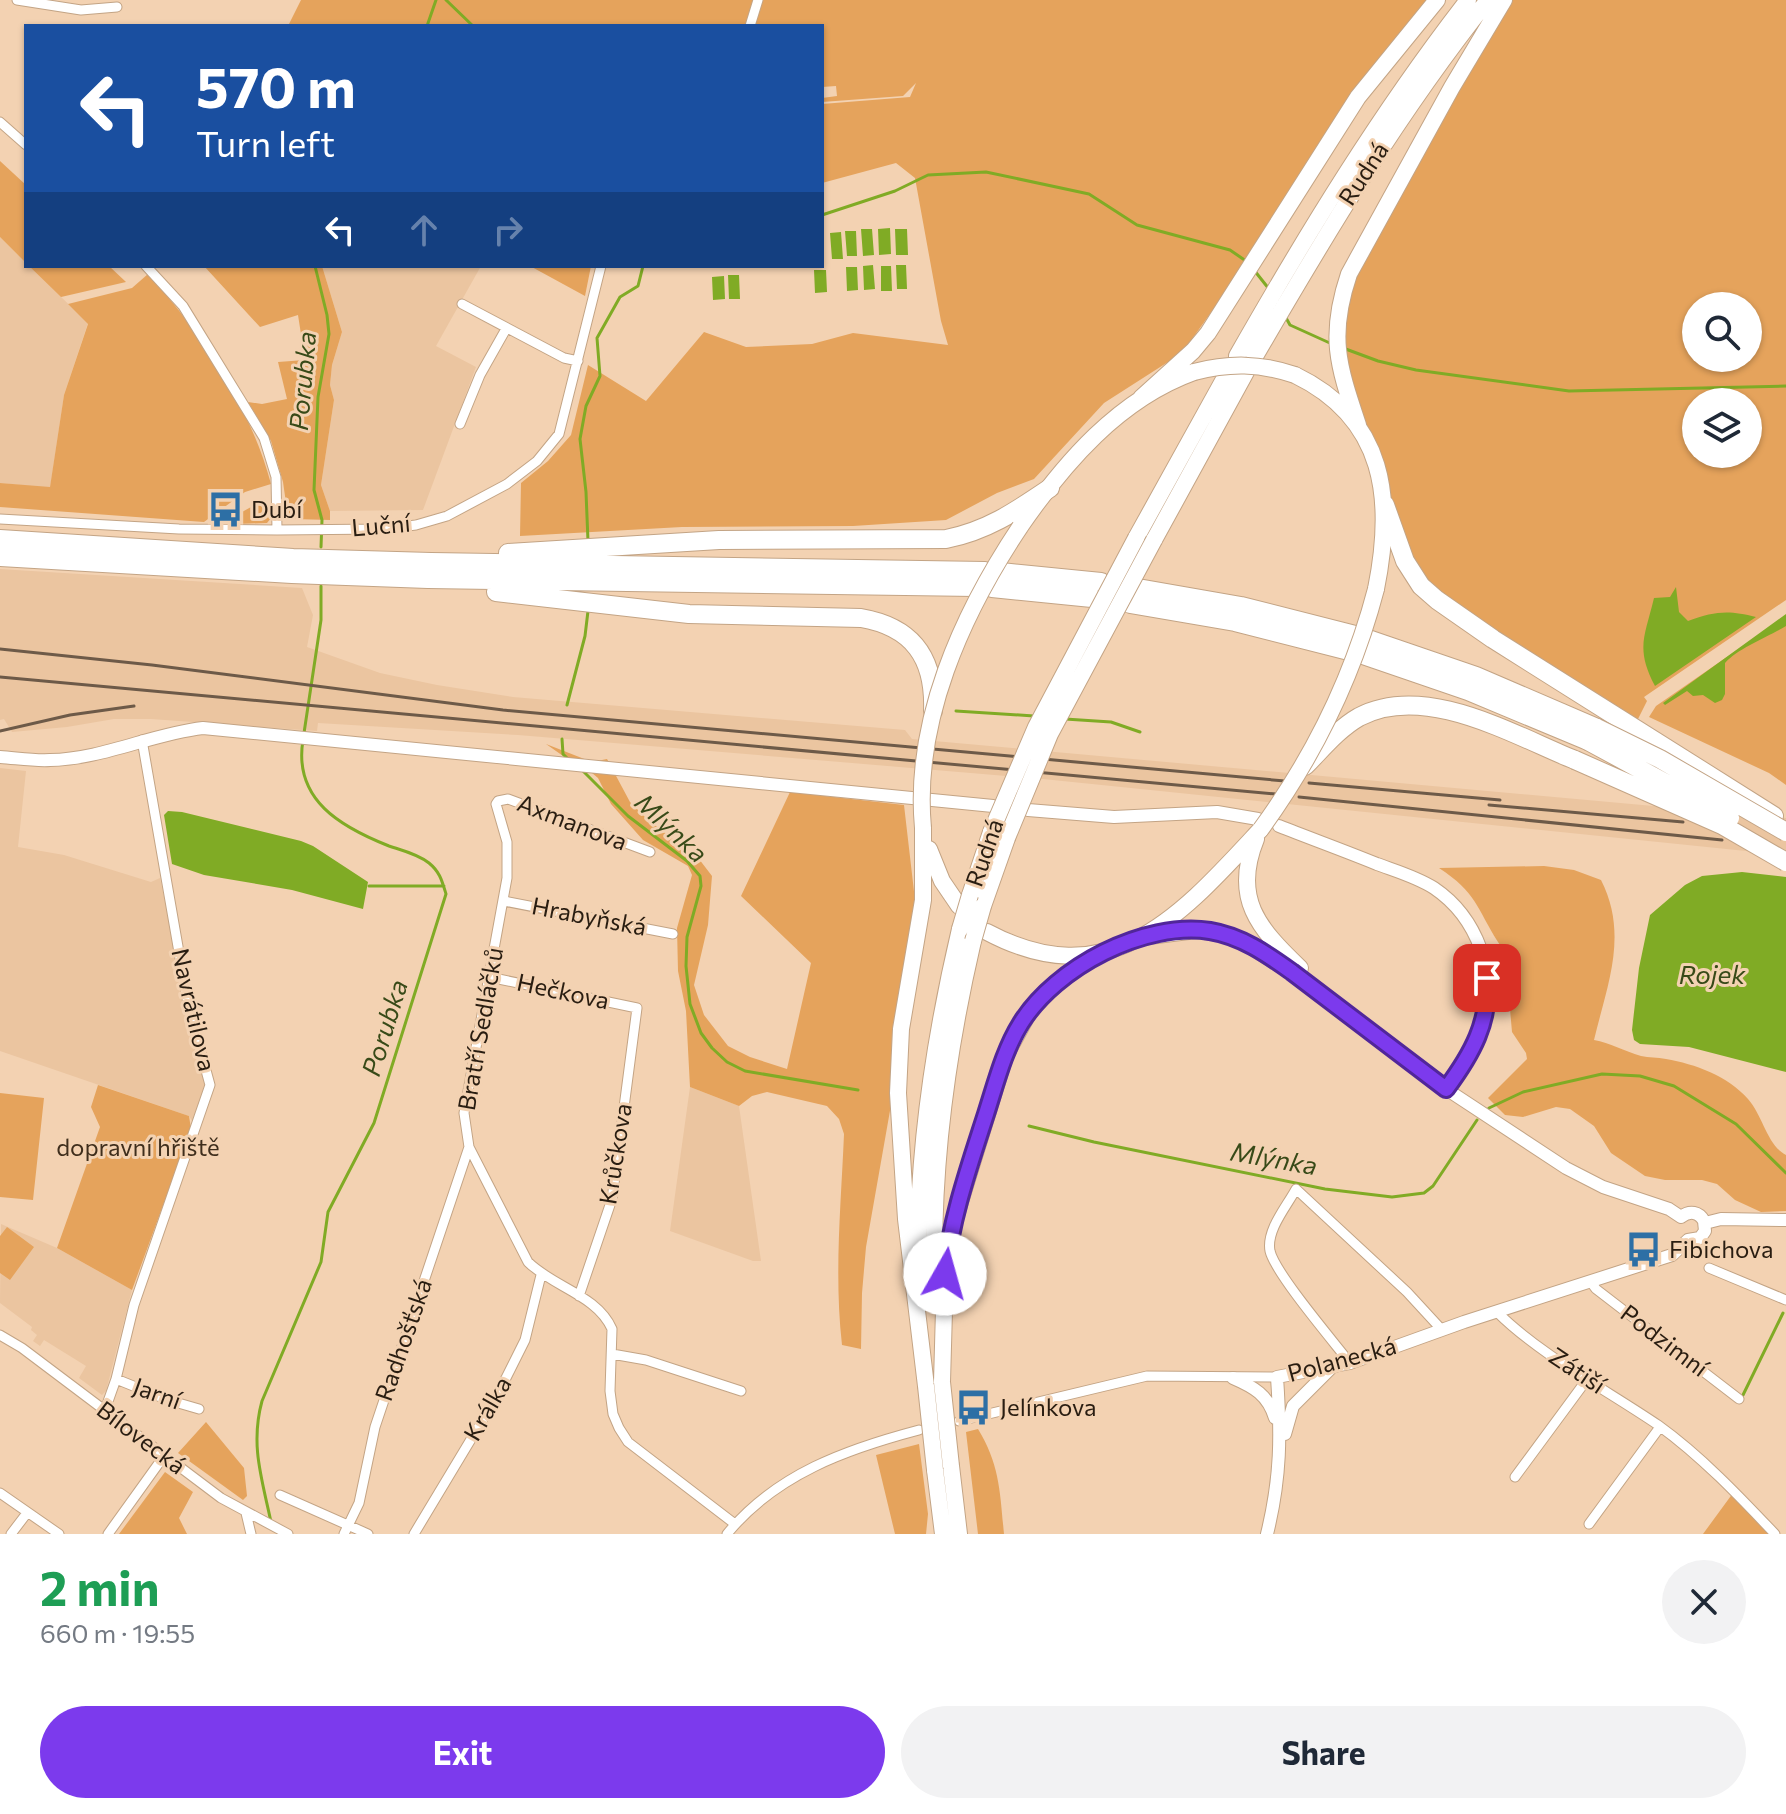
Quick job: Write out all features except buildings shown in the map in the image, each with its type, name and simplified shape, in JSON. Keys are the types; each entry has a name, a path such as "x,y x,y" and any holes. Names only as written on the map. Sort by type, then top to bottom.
{"highway":[{"path":"943,1534 943,1468 934,1384 906,1219 898,1093 901,1029 923,900 923,766 932,721 948,669 1015,521 1050,488 1087,445 1193,351 1208,333 1358,97 1437,0"},
{"name":"Rudná","path":"999,835 1330,197 1383,117 1468,0"},
{"name":"Rudná","path":"934,1384 918,1267 920,1174 937,1032 960,929 999,835 1036,727 1136,538 1241,364 1394,127 1488,0"},
{"path":"1504,0 1452,87 1349,274 1338,310 1336,346 1344,383 1358,425 1373,455 1385,505 1405,561 1421,586 1455,614 1786,824"},
{"path":"1141,398 1166,383 1194,372 1219,366 1248,365 1295,375 1312,383 1337,401 1358,425"},
{"path":"1303,768 1342,690 1363,636 1376,589 1384,542 1385,505"},
{"path":"350,568 386,553 481,554 769,538 946,539 1015,521"},
{"path":"0,539 292,566"},
{"path":"0,557 350,568 640,584 988,580 1097,590"},
{"path":"350,568 418,586 689,614 861,618 889,625 916,645 930,679 932,721"},
{"path":"1134,596 1235,622 1359,645 1476,676 1593,734 1660,759 1786,832"},
{"path":"1141,937 1188,905 1247,850 1260,824 1303,768 1349,723 1381,708 1402,705 1437,707 1461,714 1575,760 1722,825 1786,862"},
{"path":"1593,734 1786,853"},
{"path":"923,828 935,867 971,903"},
{"path":"1247,850 1247,890 1252,913 1258,923 1272,942 1373,1032"},
{"name":"Rudná","path":"934,1384 936,1177 952,1037 980,936 971,903"},
{"path":"980,936 1031,952 1062,956 1097,953 1141,937 1196,930 1234,938 1270,956 1446,1089"},
{"path":"934,1384 951,1231 1005,1056 1030,1010 1057,983 1097,953"},
{"path":"943,1468 959,1534"}],"street":[{"path":"17,0 81,10 117,7"},
{"path":"751,24 758,0"},
{"path":"0,122 24,143"},
{"path":"148,268 183,306 264,438 278,486 277,530"},
{"name":"Luční","path":"0,519 179,529 342,530 416,525 467,507 507,484 537,461 559,434 601,268"},
{"path":"462,304 564,358 578,361"},
{"path":"460,424 480,375 506,329"},
{"path":"0,757 50,760 79,757 174,731 203,728 289,734 993,806"},
{"name":"Navrátilova","path":"105,1410 134,1305 210,1085 188,1004 142,740"},
{"name":"Axmanova","path":"496,804 501,799 508,799 650,852"},
{"name":"Bratří Sedláčků","path":"496,804 507,842 507,878 464,1113 469,1147 528,1262 541,1275 594,1304 609,1322 612,1329 610,1391 613,1414 628,1442 735,1524"},
{"path":"1028,810 1114,817 1217,812 1260,824"},
{"path":"1279,826 1425,883 1449,902 1472,929 1479,941 1486,968 1487,1011 1475,1045 1446,1089 1566,1168 1603,1187 1669,1209 1681,1217 1695,1213 1701,1216 1705,1223 1701,1236 1688,1240 1682,1237 1678,1229 1681,1217"},
{"name":"Hrabyňská","path":"504,901 673,934"},
{"name":"Hečkova","path":"489,977 637,1008"},
{"name":"Krůčkova","path":"579,1296 612,1199 637,1008"},
{"name":"Radhošťská","path":"347,1529 359,1503 375,1427 469,1147"},
{"path":"1350,1363 1292,1287 1270,1250 1272,1232 1296,1189 1407,1292 1442,1330"},
{"path":"1705,1223 1721,1219 1786,1220"},
{"name":"Polanecká","path":"959,1421 1147,1376 1277,1377 1350,1363 1668,1256 1680,1250 1688,1240"},
{"path":"1709,1268 1786,1300"},
{"name":"Králka","path":"414,1534 497,1396 525,1340 541,1275"},
{"name":"Podzimní","path":"1590,1281 1596,1289 1739,1399"},
{"name":"Zátiší","path":"1497,1312 1545,1350 1660,1427 1730,1486 1775,1534"},
{"name":"Bílovecká","path":"0,1335 246,1513 286,1533"},
{"path":"612,1354 646,1360 741,1391"},
{"path":"1281,1444 1293,1406 1332,1367"},
{"path":"1267,1534 1281,1444 1277,1377"},
{"path":"1233,1378 1265,1396 1275,1416 1281,1444"},
{"path":"1515,1477 1588,1378"},
{"name":"Jarní","path":"116,1379 199,1409"},
{"path":"1589,1524 1660,1427"},
{"path":"727,1534 768,1494 811,1467 881,1440 919,1430"},
{"path":"108,1534 164,1456"},
{"path":"0,1493 59,1534"},
{"path":"280,1495 347,1529 368,1534"},
{"path":"11,1534 27,1513"},
{"path":"246,1513 251,1534"}],"shaded area":[{"path":"0,237 24,261 24,268 31,268 88,323 64,395 50,488 0,483"},
{"path":"323,268 480,268 436,346 476,367 423,510 330,511 321,485 334,400 330,385 332,365 342,332"},
{"path":"0,569 302,588 313,615 307,647 380,673 437,685 513,697 905,730 912,739 1786,818 1786,855 1043,779 518,735 318,723 317,731 151,719 114,719 12,732 4,719 0,720"},
{"path":"0,768 26,771 18,847 64,855 151,882 160,878 205,1088 194,1124 189,1116 0,1051"},
{"path":"690,1087 739,1106 761,1261 753,1261 670,1231"},
{"path":"1,1224 57,1248 132,1290 106,1391 102,1395 79,1378 86,1366 44,1340 40,1346 33,1341 37,1335 31,1330 32,1327 0,1303"}],"green space":[{"path":"301,0 1434,0 1182,353 1104,403 1034,479 997,493 946,520 853,526 682,527 520,536 521,483 548,461 571,435 588,365 646,401 704,332 746,347 812,344 853,333 948,345 915,178 896,163 824,182 824,104 910,97 916,83 903,96 824,102 824,98 837,96 836,86 824,87 824,24 289,24"},
{"path":"1504,0 1786,0 1786,600 1644,697 1647,701 1637,721 1421,586 1358,425 1338,310"},
{"path":"0,161 24,183 24,261 0,237"},
{"path":"31,268 111,268 126,282 61,297"},
{"path":"206,268 323,268 342,332 332,365 330,385 334,400 321,485 330,520 288,517 283,482 271,441 248,402 262,404 287,399 278,362 305,360 298,315 260,327"},
{"path":"534,268 591,268 585,296"},
{"path":"148,274 187,321 222,372 251,427 271,484 245,492 204,522 0,507 0,483 50,487 64,395 88,324 68,304 132,288"},
{"path":"260,502 267,503 273,511 267,523 231,522 233,517"},
{"path":"1786,616 1786,785 1769,773 1649,717 1656,706"},
{"path":"546,744 592,762 607,759 630,802 699,859 712,876 708,925 694,985 704,1015 728,1046 787,1069 811,963 741,896 790,792 904,805 915,900 892,1033 891,1105 866,1247 861,1349 842,1345 838,1266 844,1134 839,1119 827,1106 767,1092 752,1096 739,1106 690,1087 686,1011 678,971 677,928 692,875 688,866 643,840 611,804 598,778 580,763 566,758"},
{"path":"1544,866 1574,870 1601,880 1609,900 1614,920 1613,960 1594,1040 1641,1056 1663,1058 1699,1068 1740,1091 1753,1106 1774,1144 1786,1155 1786,1211 1761,1212 1735,1200 1717,1184 1702,1180 1665,1180 1645,1176 1611,1153 1594,1126 1570,1109 1556,1107 1523,1117 1505,1115 1488,1098 1527,1059 1512,1032 1510,1009 1520,985 1521,964 1500,945 1469,893 1439,868"},
{"name":"dopravní hřiště","path":"98,1085 189,1116 191,1129 132,1290 57,1248 100,1127 91,1107"},
{"path":"0,1093 44,1098 33,1200 0,1197"},
{"path":"7,1227 34,1247 10,1280 0,1273 0,1236"},
{"path":"206,1422 244,1468 247,1496 243,1500 178,1453"},
{"path":"978,1429 995,1467 1004,1534 978,1534 966,1432"},
{"path":"919,1444 928,1514 926,1534 895,1534 876,1455"},
{"path":"165,1472 193,1492 179,1518 187,1534 119,1534"},
{"path":"1733,1493 1770,1534 1703,1534"}],"water":[{"path":"890,228 891,254 879,255 878,229"},
{"path":"861,229 872,229 874,255 863,256"},
{"path":"895,229 907,229 908,255 896,255"},
{"path":"845,231 856,231 857,256 847,256"},
{"path":"841,232 843,259 832,259 830,233"},
{"path":"873,265 875,289 864,290 863,266"},
{"path":"896,265 906,265 907,289 897,289"},
{"path":"881,266 891,266 892,291 881,291"},
{"path":"846,267 857,267 858,290 847,291"},
{"path":"814,270 826,270 827,292 815,293"},
{"path":"728,275 739,275 740,299 729,299"},
{"path":"724,276 725,299 713,300 712,277"},
{"path":"1676,587 1679,612 1688,621 1722,613 1756,617 1655,686 1645,662 1645,633 1654,598 1670,597"},
{"path":"1786,614 1786,626 1745,648 1725,663 1725,694 1722,700 1715,703 1703,695 1693,696 1687,691 1665,705 1663,703"},
{"path":"168,811 313,846 368,882 363,909 292,890 204,875 172,864 164,815"},
{"name":"Rojek","path":"1742,872 1786,877 1786,1072 1689,1047 1640,1044 1634,1040 1632,1030 1639,968 1650,915 1685,885 1702,876"}],"waterway":[{"name":"Porubka","path":"428,24 436,0"},
{"name":"Mlýnka","path":"446,0 471,24"},
{"path":"824,214 895,191 928,175 986,172 1089,194 1137,225 1230,250 1246,261"},
{"name":"Porubka","path":"315,268 329,334 318,397 314,490 322,520 321,547"},
{"name":"Mlýnka","path":"588,541 580,439 586,406 600,376 597,338 620,297 638,286 642,268"},
{"path":"1254,270 1269,289"},
{"path":"1285,316 1290,325 1332,344"},
{"path":"1343,348 1416,370 1569,391 1786,386"},
{"name":"Porubka","path":"304,733 321,620 321,586"},
{"name":"Mlýnka","path":"567,705 585,636 588,611"},
{"path":"956,711 1034,716"},
{"path":"1065,719 1111,722 1140,732"},
{"name":"Mlýnka","path":"562,739 563,754 568,759"},
{"name":"Porubka","path":"271,1522 257,1447 262,1401 321,1262 328,1212 374,1123 446,894 438,873 425,860 354,830 324,808 305,779 303,740"},
{"name":"Mlýnka","path":"583,771 628,816 687,861 700,876 701,886 687,937 686,966 690,1004 701,1033 712,1048 727,1062 745,1071 858,1090"},
{"path":"369,886 444,886"},
{"name":"Mlýnka","path":"1489,1108 1523,1092 1602,1074 1640,1076 1674,1086 1736,1124 1786,1173"},
{"name":"Mlýnka","path":"1029,1126 1325,1189 1392,1197 1424,1193 1433,1186 1477,1120"},
{"path":"1743,1395 1783,1313"}],"railway":[{"path":"0,649 152,665 503,710 1285,781"},
{"path":"0,677 1276,794"},
{"path":"0,731 70,715 134,706"},
{"path":"1309,783 1500,800"},
{"path":"1299,797 1722,840"},
{"path":"1489,805 1683,822"}],"place":[{"name":"Dubí","path":"225,510"},
{"name":"Fibichova","path":"1643,1250"},
{"name":"Jelínkova","path":"974,1408"}],"route":[{"path":"945,1274 956,1211 1013,1038 1043,995 1097,953 1141,937 1183,931 1208,931 1234,938 1270,956 1446,1089 1464,1065 1484,1022 1487,978"}]}
